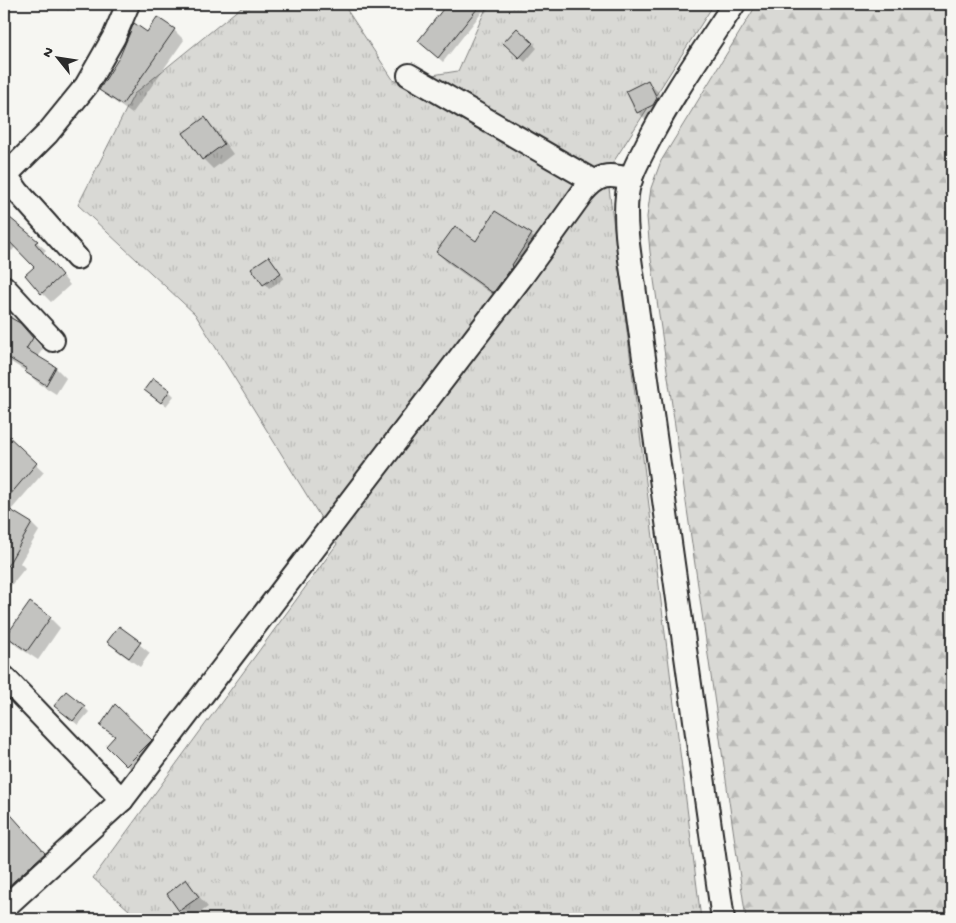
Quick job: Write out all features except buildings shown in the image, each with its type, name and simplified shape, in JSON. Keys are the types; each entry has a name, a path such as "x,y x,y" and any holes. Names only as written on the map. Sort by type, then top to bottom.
{"street":[{"path":"77,258 5,176 47,134 86,86 114,37 128,4"},
{"path":"723,919 628,234 627,194 631,180 654,131 734,4"},
{"path":"409,75 593,181"},
{"path":"4,908 122,800 517,283 583,192 593,181 603,176 613,175 631,180"},
{"path":"4,287 53,340"},
{"path":"4,677 122,800"}],"green space":[{"path":"247,4 343,4 394,81 458,71 488,4 714,4 607,172 701,919 139,919 93,878 337,544 195,314 78,205 134,94"},
{"path":"757,4 952,4 952,919 746,919 650,252 647,217 651,188 661,161"}]}
